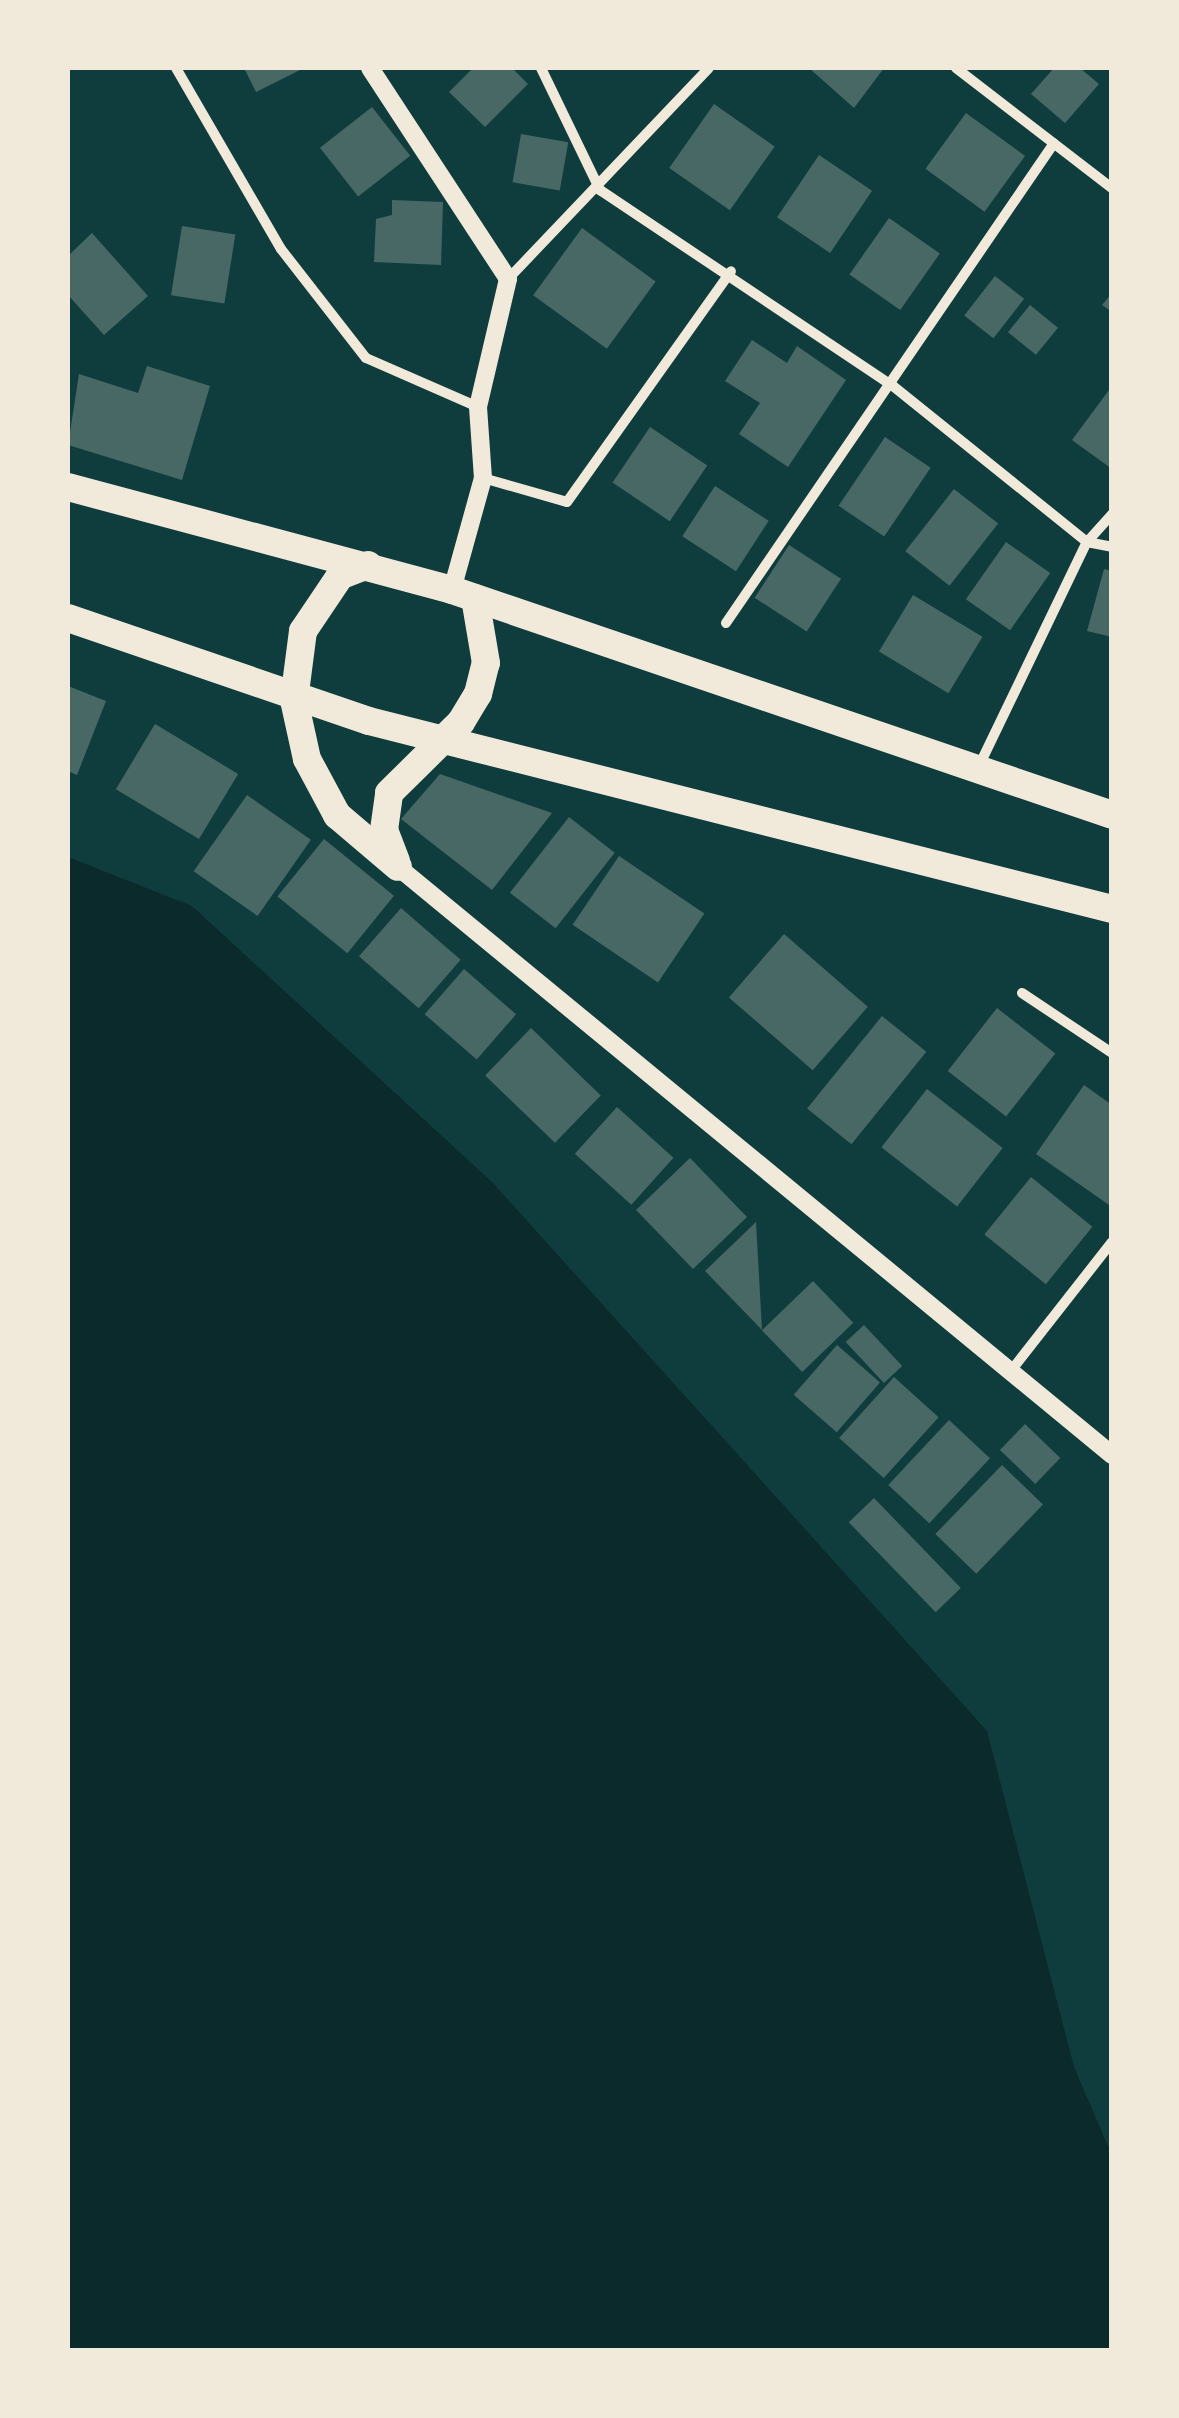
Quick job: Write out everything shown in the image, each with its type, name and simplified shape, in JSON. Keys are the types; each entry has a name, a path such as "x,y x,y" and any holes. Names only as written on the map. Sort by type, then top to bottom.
{"highway":[{"path":"68,487 368,565 463,594 979,766 1112,815"},
{"path":"368,565 340,576 302,630 294,700 307,759 337,815 398,867"},
{"path":"398,867 384,830 388,793 462,722 486,663 463,594"},
{"path":"68,618 294,700 1112,910"}],"street":[{"path":"176,68 281,249 366,358 478,408"},
{"path":"370,68 508,279"},
{"path":"541,68 600,190 731,271 893,386 1088,542 1112,547"},
{"path":"463,594 483,478 478,408 508,279 600,190 709,68"},
{"path":"956,68 1112,188"},
{"path":"726,623 893,386 1054,144"},
{"path":"483,478 567,502 731,271"},
{"path":"979,766 1088,542 1112,514"},
{"path":"398,867 1112,1455"},
{"path":"1022,993 1112,1053"},
{"path":"1010,1372 1112,1242"}],"water":[{"path":"68,857 192,906 493,1183 987,1731 1074,2067 1111,2153 1111,2350 68,2350"}],"building":[{"path":"244,68 304,68 256,92"},
{"path":"473,68 512,68 528,84 485,127 449,92"},
{"path":"809,68 884,68 854,108"},
{"path":"1054,68 1080,68 1099,84 1065,123 1031,94"},
{"path":"714,104 775,146 730,210 669,168"},
{"path":"372,107 410,156 358,196 320,148"},
{"path":"966,113 1025,156 985,212 925,169"},
{"path":"521,134 568,142 560,191 512,182"},
{"path":"819,155 872,191 830,253 777,217"},
{"path":"392,200 443,202 441,265 374,262 376,219 392,215"},
{"path":"889,218 940,254 900,310 849,275"},
{"path":"182,226 235,234 224,304 171,295"},
{"path":"582,228 656,281 607,349 533,295"},
{"path":"92,233 148,296 104,335 68,295 68,256"},
{"path":"995,276 1024,299 993,338 964,315"},
{"path":"1112,293 1112,312 1102,305"},
{"path":"1030,305 1058,328 1036,355 1008,332"},
{"path":"752,340 787,363 797,346 846,380 788,467 739,434 760,403 725,381"},
{"path":"147,366 210,386 182,480 68,445 79,374 138,393"},
{"path":"1112,386 1112,469 1072,440"},
{"path":"650,427 707,466 670,521 613,483"},
{"path":"885,437 931,468 884,537 839,506"},
{"path":"715,486 769,521 736,571 682,536"},
{"path":"954,489 998,523 949,586 905,551"},
{"path":"1006,542 1050,573 1010,630 966,599"},
{"path":"789,545 841,579 807,632 755,598"},
{"path":"1104,569 1112,571 1112,637 1087,631"},
{"path":"913,595 982,637 948,693 879,652"},
{"path":"68,686 106,701 77,775 68,771"},
{"path":"155,724 238,774 199,839 116,789"},
{"path":"440,774 552,813 492,890 401,819"},
{"path":"247,795 311,840 258,916 194,871"},
{"path":"569,817 615,853 556,928 510,893"},
{"path":"324,839 394,896 347,953 277,897"},
{"path":"619,856 704,914 658,982 573,925"},
{"path":"401,908 461,960 419,1008 359,956"},
{"path":"784,934 868,1007 813,1070 729,997"},
{"path":"464,969 516,1014 477,1060 425,1014"},
{"path":"997,1008 1055,1054 1006,1117 948,1071"},
{"path":"882,1016 926,1052 851,1144 807,1108"},
{"path":"531,1028 601,1095 555,1143 485,1075"},
{"path":"1084,1085 1112,1105 1112,1207 1036,1154"},
{"path":"927,1089 1003,1148 957,1206 881,1147"},
{"path":"617,1107 673,1158 631,1205 575,1154"},
{"path":"690,1158 747,1217 693,1269 636,1210"},
{"path":"1031,1177 1092,1227 1046,1284 984,1235"},
{"path":"756,1222 762,1330 705,1271"},
{"path":"813,1281 853,1323 802,1372 762,1330"},
{"path":"864,1325 902,1366 884,1383 846,1342"},
{"path":"837,1345 880,1382 837,1432 794,1395"},
{"path":"894,1377 939,1417 884,1478 839,1438"},
{"path":"949,1420 990,1458 929,1523 888,1485"},
{"path":"1025,1424 1060,1458 1035,1484 1000,1450"},
{"path":"1002,1465 1043,1505 976,1574 935,1534"},
{"path":"874,1498 961,1588 936,1612 849,1522"}]}
